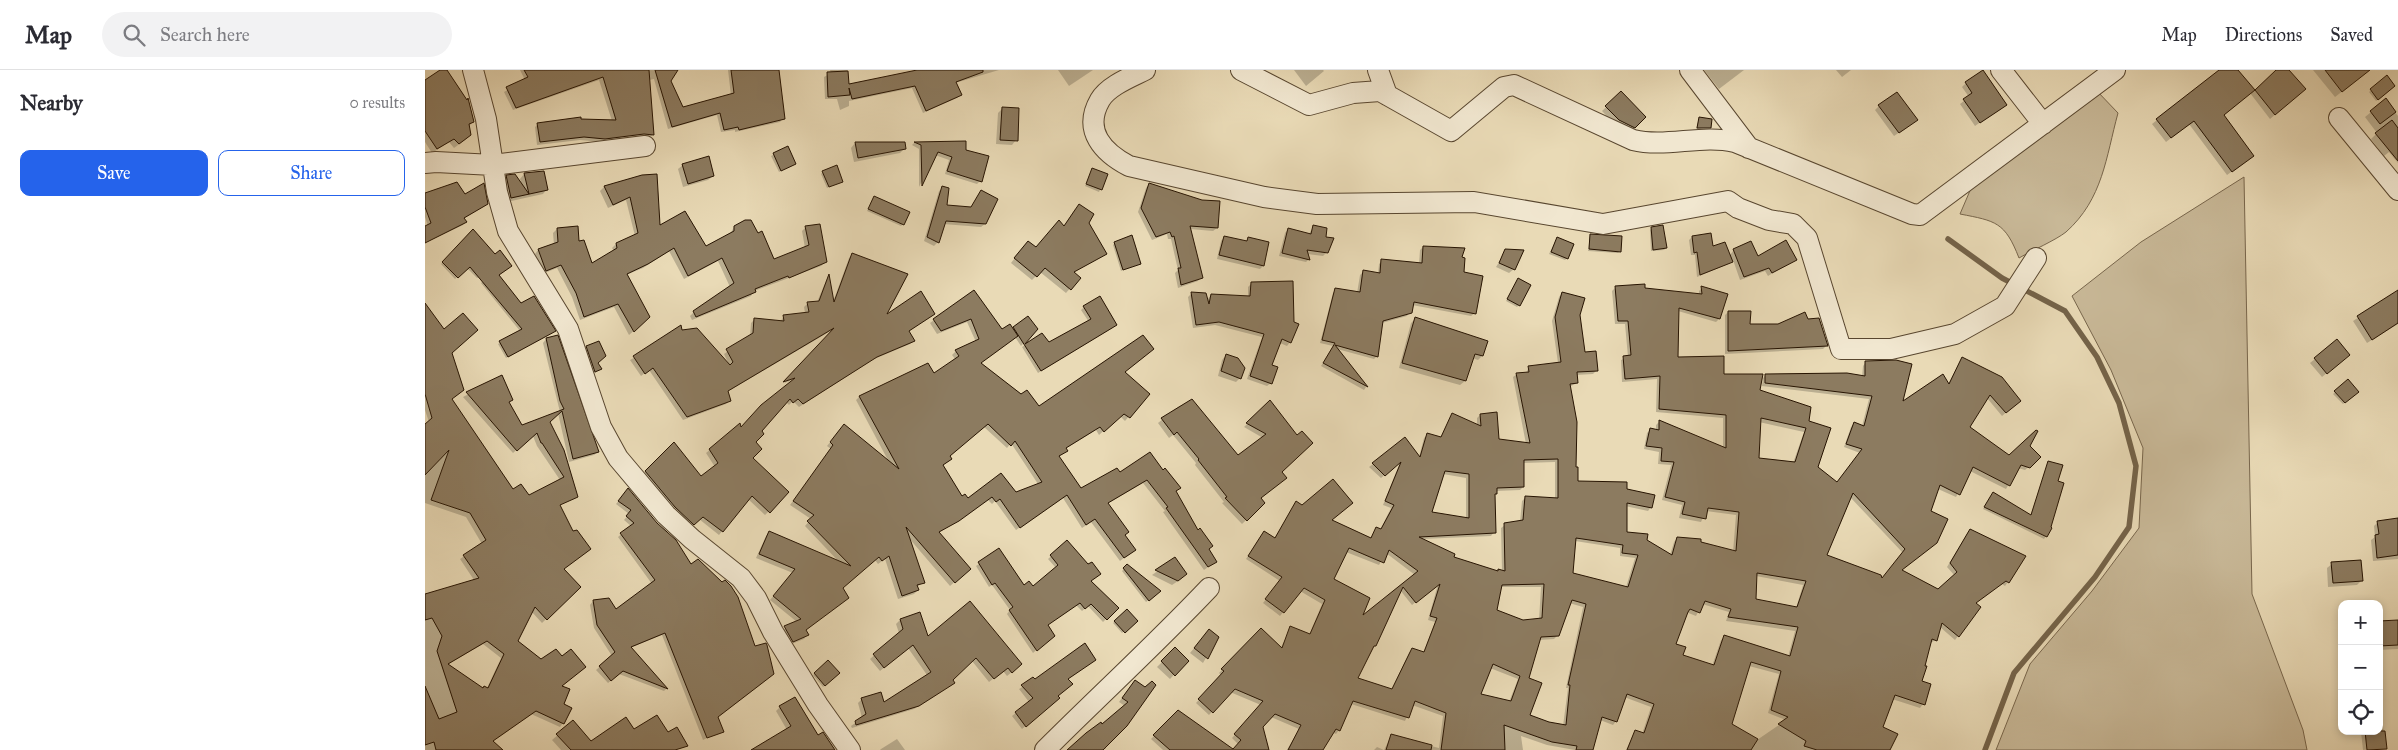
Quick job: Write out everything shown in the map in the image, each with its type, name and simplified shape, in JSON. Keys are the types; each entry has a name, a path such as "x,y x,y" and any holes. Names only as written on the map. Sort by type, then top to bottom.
{"street":[{"path":"473,70 486,119 497,192 508,231 568,329 601,427 618,458 667,515 692,539 741,578 756,598 773,632 818,705 850,750"},
{"path":"1145,70 1114,86 1100,100 1095,115 1093,128 1100,143 1112,157 1129,166 1264,197 1317,204 1475,202 1603,224 1728,201 1739,208 1769,220 1793,224 1807,238 1841,348 1891,349 1955,334 2005,306 2035,258"},
{"path":"1241,70 1309,106 1353,92 1380,91 1451,131 1504,87 1514,85 1633,140 1645,143 1726,140 1912,214 1920,215 2115,70"},
{"path":"1378,70 1387,95"},
{"path":"1690,70 1749,148"},
{"path":"2001,70 2043,124"},
{"path":"2339,118 2398,190"},
{"path":"425,164 436,162 493,165 645,146"},
{"path":"1045,750 1119,676 1171,628 1209,588"}],"shaded area":[{"path":"2096,90 2118,113 2096,191 2088,206 2066,232 2019,258 2009,237 1998,225 1960,214 1978,172"},
{"path":"2244,177 2252,594 2303,730 2307,750 1996,750 2030,664 2092,591 2139,528 2143,448 2111,370 2072,296 2141,242"}],"building":[{"path":"440,70 447,70 467,100 468,98 474,122 469,124 471,135 459,144 454,139 437,149 425,131 425,80"},
{"path":"524,70 649,70 654,135 644,134 605,139 584,137 540,142 537,123 581,117 581,119 616,120 603,77 516,108 506,87 528,77"},
{"path":"655,70 678,70 671,81 683,107 734,93 731,70 779,70 785,119 739,130 738,127 724,130 720,113 672,127"},
{"path":"917,70 983,70 983,72 956,82 962,95 926,111 915,86 852,99 849,88 850,95 828,97 827,72 848,71 849,84"},
{"path":"1983,70 2007,105 1980,123 1963,99 1972,93 1965,82"},
{"path":"2219,70 2238,70 2255,90 2224,115 2254,156 2232,172 2194,121 2171,138 2156,119"},
{"path":"2276,70 2289,70 2306,89 2275,115 2255,90"},
{"path":"2325,70 2370,70 2342,92"},
{"path":"2387,75 2395,86 2378,100 2370,89"},
{"path":"1621,91 1646,117 1635,128 1619,120 1605,106"},
{"path":"1897,92 1918,120 1899,133 1878,105"},
{"path":"2386,98 2396,112 2380,124 2370,111"},
{"path":"1002,107 1019,108 1018,141 1000,140"},
{"path":"1699,117 1712,119 1711,128 1697,128"},
{"path":"2392,120 2398,128 2398,161 2375,133"},
{"path":"966,141 966,150 989,156 982,182 947,171 952,157 938,152 922,186 921,145 914,142"},
{"path":"855,142 905,142 906,149 858,158"},
{"path":"788,146 796,164 781,171 773,153"},
{"path":"709,156 714,176 688,184 682,164"},
{"path":"837,165 843,182 829,187 822,171"},
{"path":"1092,168 1108,174 1102,190 1086,184"},
{"path":"544,171 548,190 511,198 506,175 515,174 529,194 524,173"},
{"path":"657,174 660,225 685,211 706,246 734,231 734,226 745,220 751,220 758,233 762,231 774,259 809,245 805,226 820,224 827,262 789,278 788,276 755,289 756,292 696,317 693,311 734,283 722,258 688,276 674,248 627,274 650,317 634,332 618,304 584,317 576,293 561,265 546,271 538,249 558,242 557,228 578,226 579,241 584,240 592,263 617,248 616,243 638,233 630,197 613,205 604,186 642,175"},
{"path":"457,182 465,194 484,183 488,204 464,218 467,222 425,243 425,226 431,223 425,207 425,193"},
{"path":"1149,183 1202,200 1220,201 1218,228 1190,226 1203,278 1181,285 1178,268 1181,268 1174,236 1172,237 1170,232 1156,237 1141,208"},
{"path":"942,186 949,188 947,205 971,207 981,190 998,199 986,224 946,221 939,243 927,237"},
{"path":"874,196 910,212 904,225 868,209"},
{"path":"1079,204 1094,214 1089,223 1107,254 1074,272 1081,278 1071,290 1045,268 1037,277 1014,258 1028,241 1036,247 1059,220 1064,226"},
{"path":"1313,225 1327,228 1326,237 1334,238 1328,253 1307,250 1310,260 1282,253 1288,228 1311,234"},
{"path":"1663,225 1667,248 1653,250 1651,227"},
{"path":"473,229 495,254 500,250 512,266 499,275 521,303 534,296 556,331 508,357 499,341 522,329 470,267 458,278 442,262"},
{"path":"1711,233 1713,246 1725,242 1733,262 1700,275 1697,252 1694,253 1692,236"},
{"path":"1590,234 1622,236 1621,252 1589,249"},
{"path":"1132,235 1141,264 1123,270 1114,242"},
{"path":"1224,236 1247,241 1248,237 1269,242 1264,266 1219,255"},
{"path":"1557,237 1574,244 1568,259 1551,252"},
{"path":"1786,240 1797,260 1772,273 1769,268 1744,277 1733,249 1751,241 1758,256"},
{"path":"1423,246 1465,248 1462,257 1465,258 1464,272 1483,276 1476,314 1414,302 1412,313 1383,321 1378,357 1335,345 1368,387 1323,363 1335,343 1322,340 1335,288 1360,292 1363,270 1380,273 1381,259 1422,263"},
{"path":"1505,249 1524,250 1515,270 1499,263"},
{"path":"852,253 908,274 887,314 921,291 935,314 909,331 915,341 877,357 803,404 798,399 793,403 790,399 762,431 764,434 756,442 762,449 753,458 789,492 770,513 752,496 723,532 703,517 694,525 675,507 645,471 674,442 701,476 718,463 709,449 740,423 741,427 761,405 795,378 783,382 834,328 728,391 731,401 687,417 653,368 645,374 633,356 681,325 682,330 697,328 730,365 733,362 726,349 753,333 754,318 784,321 783,315 809,312 807,302 819,301 829,274 834,302"},
{"path":"1518,278 1531,285 1520,306 1507,299"},
{"path":"1293,281 1294,322 1299,324 1291,343 1282,339 1272,365 1278,367 1272,384 1250,376 1264,334 1219,322 1196,325 1191,292 1206,293 1209,304 1211,294 1250,296 1251,282"},
{"path":"1645,284 1645,288 1702,294 1701,286 1728,294 1720,319 1679,308 1678,357 1724,356 1724,374 1763,374 1760,390 1811,407 1809,421 1831,428 1818,467 1837,482 1862,449 1846,444 1854,422 1864,426 1872,396 1765,383 1765,374 1847,373 1865,376 1865,361 1896,360 1912,364 1903,401 1943,374 1949,384 1962,357 2002,377 2021,401 2006,413 1990,395 1970,427 2009,455 2036,430 2038,431 2030,446 2041,457 2030,468 2021,465 2010,486 1973,467 1960,495 1940,485 1931,511 1948,519 1937,543 1902,570 1938,589 1957,572 1950,563 1970,529 2026,556 2009,583 2006,581 1976,603 1981,607 1959,637 1942,623 1937,641 1932,639 1925,666 1927,666 1922,681 1931,684 1925,705 1895,695 1883,727 1898,734 1890,750 1817,750 1804,746 1806,741 1778,724 1788,717 1771,710 1781,671 1751,662 1732,724 1758,739 1751,750 1627,750 1635,730 1644,733 1654,704 1627,694 1617,722 1602,717 1593,750 1576,750 1577,746 1552,742 1504,725 1505,750 1441,750 1446,713 1415,701 1409,718 1353,701 1340,731 1336,729 1323,750 1288,750 1301,725 1275,714 1263,727 1269,750 1170,750 1153,735 1178,710 1233,749 1241,740 1234,734 1263,701 1235,689 1213,713 1198,699 1224,671 1221,669 1261,628 1282,648 1290,626 1310,634 1325,600 1304,588 1284,613 1265,599 1282,577 1248,556 1264,531 1275,538 1296,501 1302,505 1333,479 1353,503 1332,520 1371,538 1376,527 1381,529 1394,505 1385,501 1401,462 1385,476 1372,463 1405,437 1420,457 1427,433 1441,437 1452,413 1481,426 1480,414 1497,412 1499,439 1530,443 1516,373 1529,372 1528,366 1561,362 1555,317 1562,292 1585,298 1580,315 1585,352 1596,351 1598,371 1577,372 1578,383 1570,384 1577,422 1576,467 1578,467 1578,481 1627,482 1627,489 1655,495 1652,508 1627,503 1627,532 1648,534 1647,540 1672,555 1677,537 1701,539 1701,542 1736,551 1739,512 1708,508 1706,519 1682,514 1685,502 1665,497 1674,462 1661,461 1662,448 1646,446 1650,428 1659,430 1659,420 1726,448 1726,415 1659,409 1660,376 1625,379 1623,356 1631,355 1628,321 1618,321 1615,286","holes":["1761,418 1806,428 1795,462 1759,458","1558,459 1558,498 1525,496 1523,520 1504,523 1505,571 1498,569 1498,571 1454,557 1455,554 1419,537 1496,533 1495,494 1497,494 1497,488 1524,487 1524,460","1445,471 1469,474 1469,518 1432,512","1853,493 1905,549 1882,578 1881,575 1827,555","1576,538 1623,545 1622,553 1638,555 1628,587 1573,573","1349,548 1384,563 1389,550 1418,571 1363,615 1370,598 1334,579","1757,573 1806,581 1797,607 1756,599","1440,584 1430,616 1437,618 1424,652 1412,648 1392,689 1358,678 1374,646 1376,646 1403,587 1416,603","1544,584 1542,618 1523,620 1497,610 1502,585","1572,600 1586,604 1568,685 1570,685 1566,725 1549,722 1530,715 1542,683 1529,678 1541,637 1559,636","1705,601 1731,609 1728,617 1798,627 1790,656 1724,635 1714,665 1683,655 1686,647 1676,644 1690,609 1700,613","1493,664 1520,676 1511,701 1481,694"]},
{"path":"974,290 1002,329 1010,324 1018,336 981,363 1021,394 1027,390 1039,406 1143,335 1154,349 1125,372 1150,394 1130,418 1124,414 1104,432 1100,427 1066,448 1068,451 1059,456 1081,488 1117,468 1120,472 1150,452 1163,470 1165,468 1181,488 1176,491 1198,530 1200,528 1213,546 1209,549 1217,562 1208,567 1166,508 1168,507 1147,480 1108,503 1129,532 1125,535 1136,550 1124,558 1095,519 1086,525 1067,495 1020,528 1000,499 996,502 992,497 959,521 939,532 971,569 955,583 906,527 925,583 917,585 919,590 902,596 889,556 882,561 879,557 843,588 849,598 806,630 809,635 793,642 784,626 801,619 773,596 795,569 759,554 769,531 851,566 807,521 814,515 793,501 833,445 830,442 844,424 899,469 859,396 928,363 934,373 959,356 955,350 979,339 971,319 941,331 933,319","holes":["988,424 1011,446 1015,441 1042,482 1016,492 1001,473 968,498 965,494 962,496 943,465 952,459 950,456"]},
{"path":"2398,290 2398,323 2372,340 2357,316"},
{"path":"1100,296 1117,325 1041,371 1013,327 1028,316 1038,329 1025,344 1042,333 1049,342 1091,319 1083,306"},
{"path":"425,303 444,329 463,313 478,330 452,353 464,390 452,399 513,489 521,484 529,495 564,477 541,443 537,433 517,451 466,392 502,375 513,400 509,402 522,425 564,409 560,401 546,338 558,335 599,452 573,459 562,411 550,422 564,450 578,497 560,505 573,531 577,530 591,549 564,569 581,587 547,620 535,607 518,641 541,659 556,649 562,656 571,649 586,667 562,686 570,689 564,704 572,708 564,724 536,711 493,741 503,750 436,750 434,742 425,745 425,686 439,719 457,712 437,651 442,636 432,618 425,620 425,594 479,578 463,555 486,540 470,513 431,500 449,450 425,475 425,424 432,418 425,394","holes":["487,641 504,654 488,688 484,686 483,688 448,664"]},
{"path":"1728,311 1751,311 1750,324 1778,324 1805,312 1808,319 1819,318 1828,346 1728,351"},
{"path":"1415,317 1488,341 1483,356 1475,354 1466,381 1402,363"},
{"path":"2337,339 2350,355 2327,374 2314,358"},
{"path":"599,341 606,356 598,363 602,369 595,372 586,346"},
{"path":"1226,354 1238,358 1245,368 1241,379 1221,371"},
{"path":"2348,379 2359,392 2345,403 2334,391"},
{"path":"1192,399 1238,455 1266,434 1246,423 1270,400 1297,435 1302,431 1313,443 1282,472 1287,478 1261,498 1265,503 1247,521 1225,498 1227,497 1177,432 1174,435 1161,418"},
{"path":"2048,461 2063,465 2058,481 2064,483 2052,528 2047,537 1984,507 1993,492 2031,515"},
{"path":"628,488 657,523 676,540 691,564 698,559 722,582 725,580 731,586 738,597 755,646 766,643 767,645 774,674 718,717 724,732 707,738 665,633 631,647 668,689 623,671 611,681 599,666 615,652 597,625 593,600 609,598 616,609 655,580 620,533 634,523 626,516 631,510 618,501"},
{"path":"2398,518 2398,555 2377,558 2375,535 2379,534 2377,521"},
{"path":"1067,540 1088,564 1092,562 1101,574 1091,581 1119,608 1107,620 1091,604 1085,609 1080,603 1048,625 1055,636 1037,651 1009,610 1013,607 995,583 992,585 978,562 999,548 1024,585 1029,581 1033,586 1058,565 1050,555"},
{"path":"1175,557 1187,574 1178,581 1155,570"},
{"path":"2361,560 2363,581 2333,583 2331,562"},
{"path":"1127,564 1161,591 1149,601 1123,568"},
{"path":"970,601 1022,664 1012,673 1008,668 994,679 976,658 953,680 955,683 919,706 856,725 855,721 866,714 861,698 881,692 884,702 931,672 913,645 884,668 873,654 903,629 900,619 920,612 928,636"},
{"path":"1127,609 1138,621 1125,633 1114,621"},
{"path":"2398,620 2398,645 2383,646 2383,621"},
{"path":"1209,629 1219,637 1208,659 1194,648"},
{"path":"1085,643 1096,660 1068,679 1073,684 1058,696 1060,698 1026,727 1015,712 1033,698 1021,685 1033,677 1035,679"},
{"path":"1175,647 1189,661 1175,676 1161,661"},
{"path":"828,660 840,673 825,686 814,673"},
{"path":"1135,680 1145,687 1152,681 1156,685 1127,726 1103,750 1067,750 1086,733 1101,722 1102,724 1128,702 1122,698"},
{"path":"795,697 818,735 823,732 835,750 751,750 791,726 779,706"},
{"path":"657,715 668,732 677,727 688,746 675,750 571,750 556,734 573,720 591,741 626,717 634,729"},
{"path":"2383,731 2385,731 2387,749 2367,750 2365,735 2383,735"},
{"path":"1391,734 1432,745 1431,750 1386,750"}],"waterway":[{"path":"1948,239 2002,278 2065,311 2097,357 2119,403 2136,466 2129,527 2095,577 2014,673 1985,750"}]}
